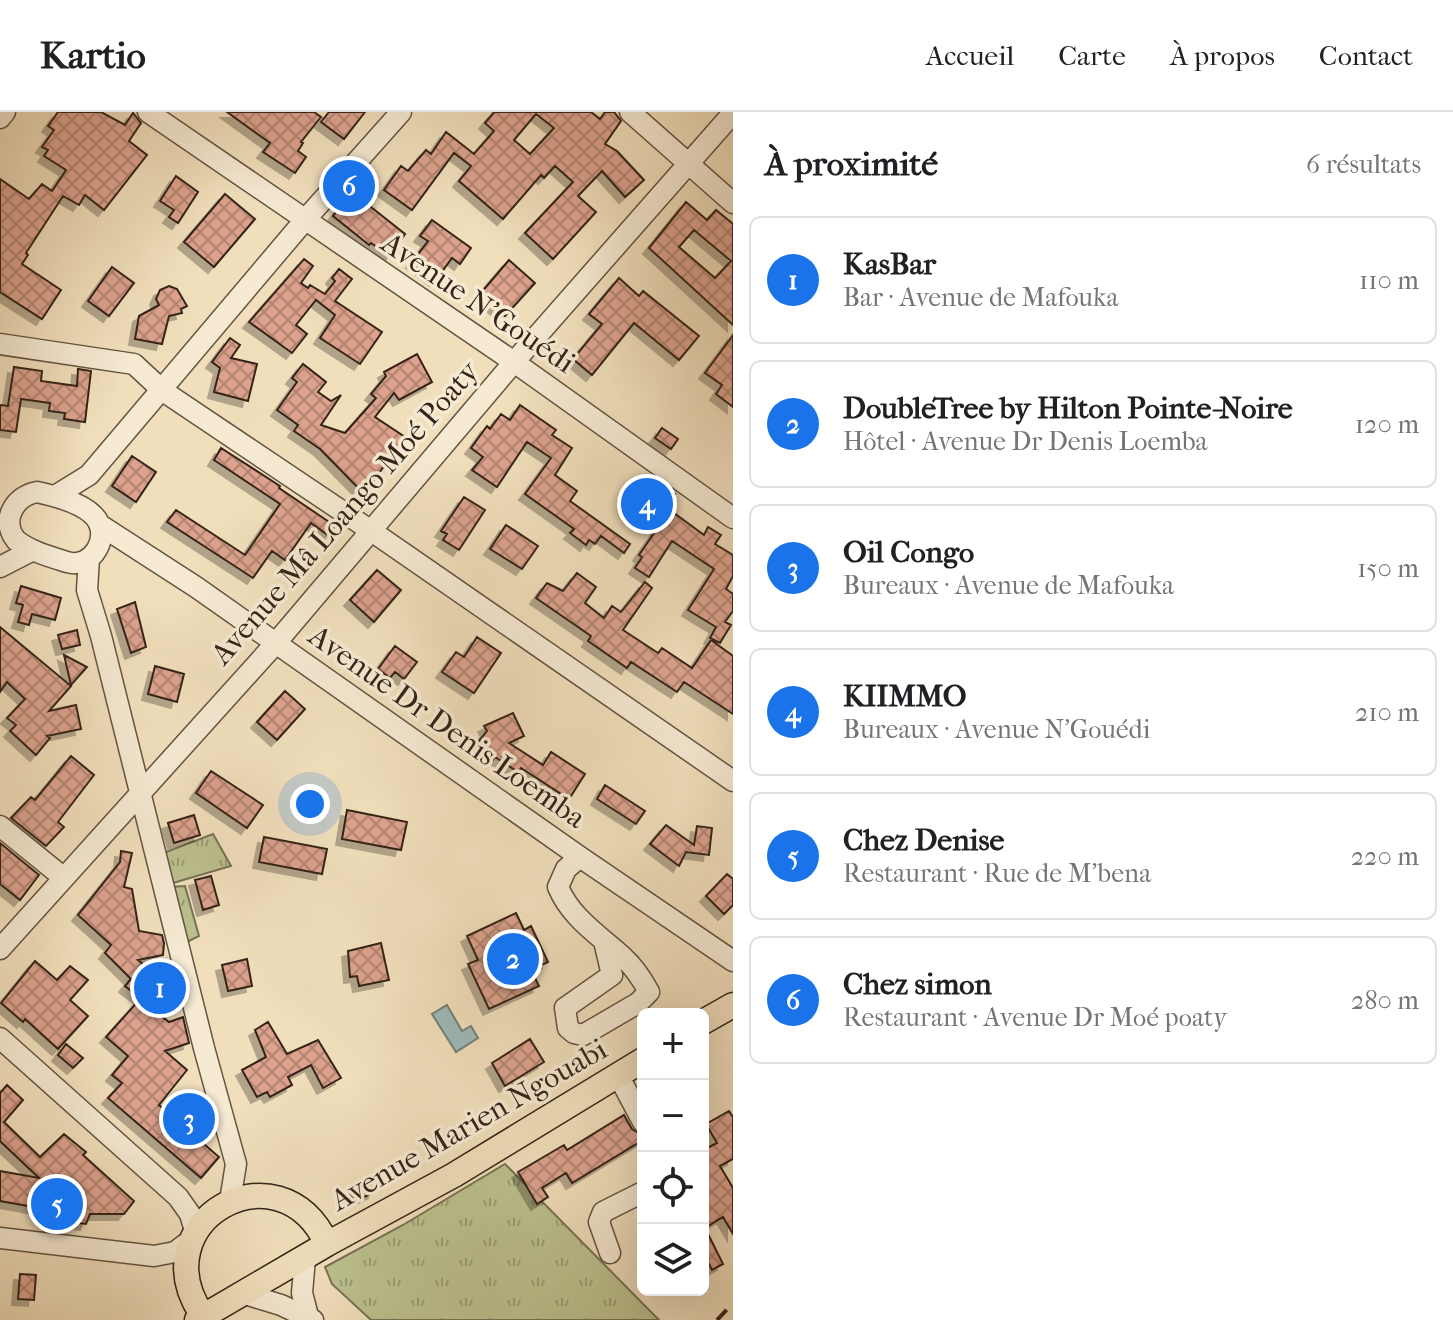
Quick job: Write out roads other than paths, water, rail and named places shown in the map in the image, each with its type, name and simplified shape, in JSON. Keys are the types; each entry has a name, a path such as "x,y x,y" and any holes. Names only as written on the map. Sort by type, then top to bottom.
{"main road":[{"path":"709,1019 733,1005"},
{"name":"Avenue Marien Ngouabi","path":"188,1286 194,1319 245,1294 327,1244 454,1175 637,1064"},
{"path":"188,1286 187,1254 193,1236 209,1215 228,1202 249,1196 269,1196"},
{"name":"Avenue Marien Ngouabi","path":"269,1196 292,1204 312,1219 327,1244"},
{"path":"312,1219 334,1226 360,1228"}],"street":[{"path":"0,118 5,112"},
{"name":"Avenue N'Gouédi","path":"148,112 514,362 733,518"},
{"path":"5,511 26,494 37,492 55,496 89,475 304,221 401,112"},
{"path":"630,112 733,203"},
{"name":"Avenue Mâ Loango Moé Poaty","path":"0,949 275,644 514,362 733,113"},
{"path":"0,344 134,364 163,391 733,781"},
{"path":"87,590 94,553 102,536 89,475"},
{"path":"0,566 5,511 26,494"},
{"name":"Avenue Dr Denis Loemba","path":"55,496 128,541 733,961"},
{"path":"5,511 17,540 33,550 72,564 128,541"},
{"path":"0,566 33,550"},
{"path":"63,561 87,590 101,636 236,1164 251,1182 269,1196"},
{"path":"0,826 64,878"},
{"path":"580,857 566,869 558,887 563,899 582,922 624,957 649,992 638,1003 583,1035 574,1033 568,1028 565,1008 612,975 604,941"},
{"path":"0,1038 178,1197 190,1214 193,1236 175,1252 154,1256 0,1238"},
{"path":"618,1075 637,1111"},
{"path":"178,1197 201,1203 228,1202 236,1164"},
{"path":"610,1253 599,1222 603,1212 637,1195"},
{"path":"154,1256 188,1286"},
{"path":"305,1258 302,1293 310,1318"},
{"path":"245,1294 310,1318"}],"water":[{"path":"447,1005 462,1031 471,1026 478,1038 456,1052 432,1014"}],"railway":[{"path":"717,1320 733,1303"}],"place":[{"name":"Chez simon","path":"349,186"},
{"name":"KIIMMO","path":"647,504"},
{"name":"DoubleTree by Hilton Pointe-Noire","path":"513,959"},
{"name":"KasBar","path":"160,988"},
{"name":"Oil Congo","path":"189,1119"},
{"name":"Chez Denise","path":"57,1204"}]}
